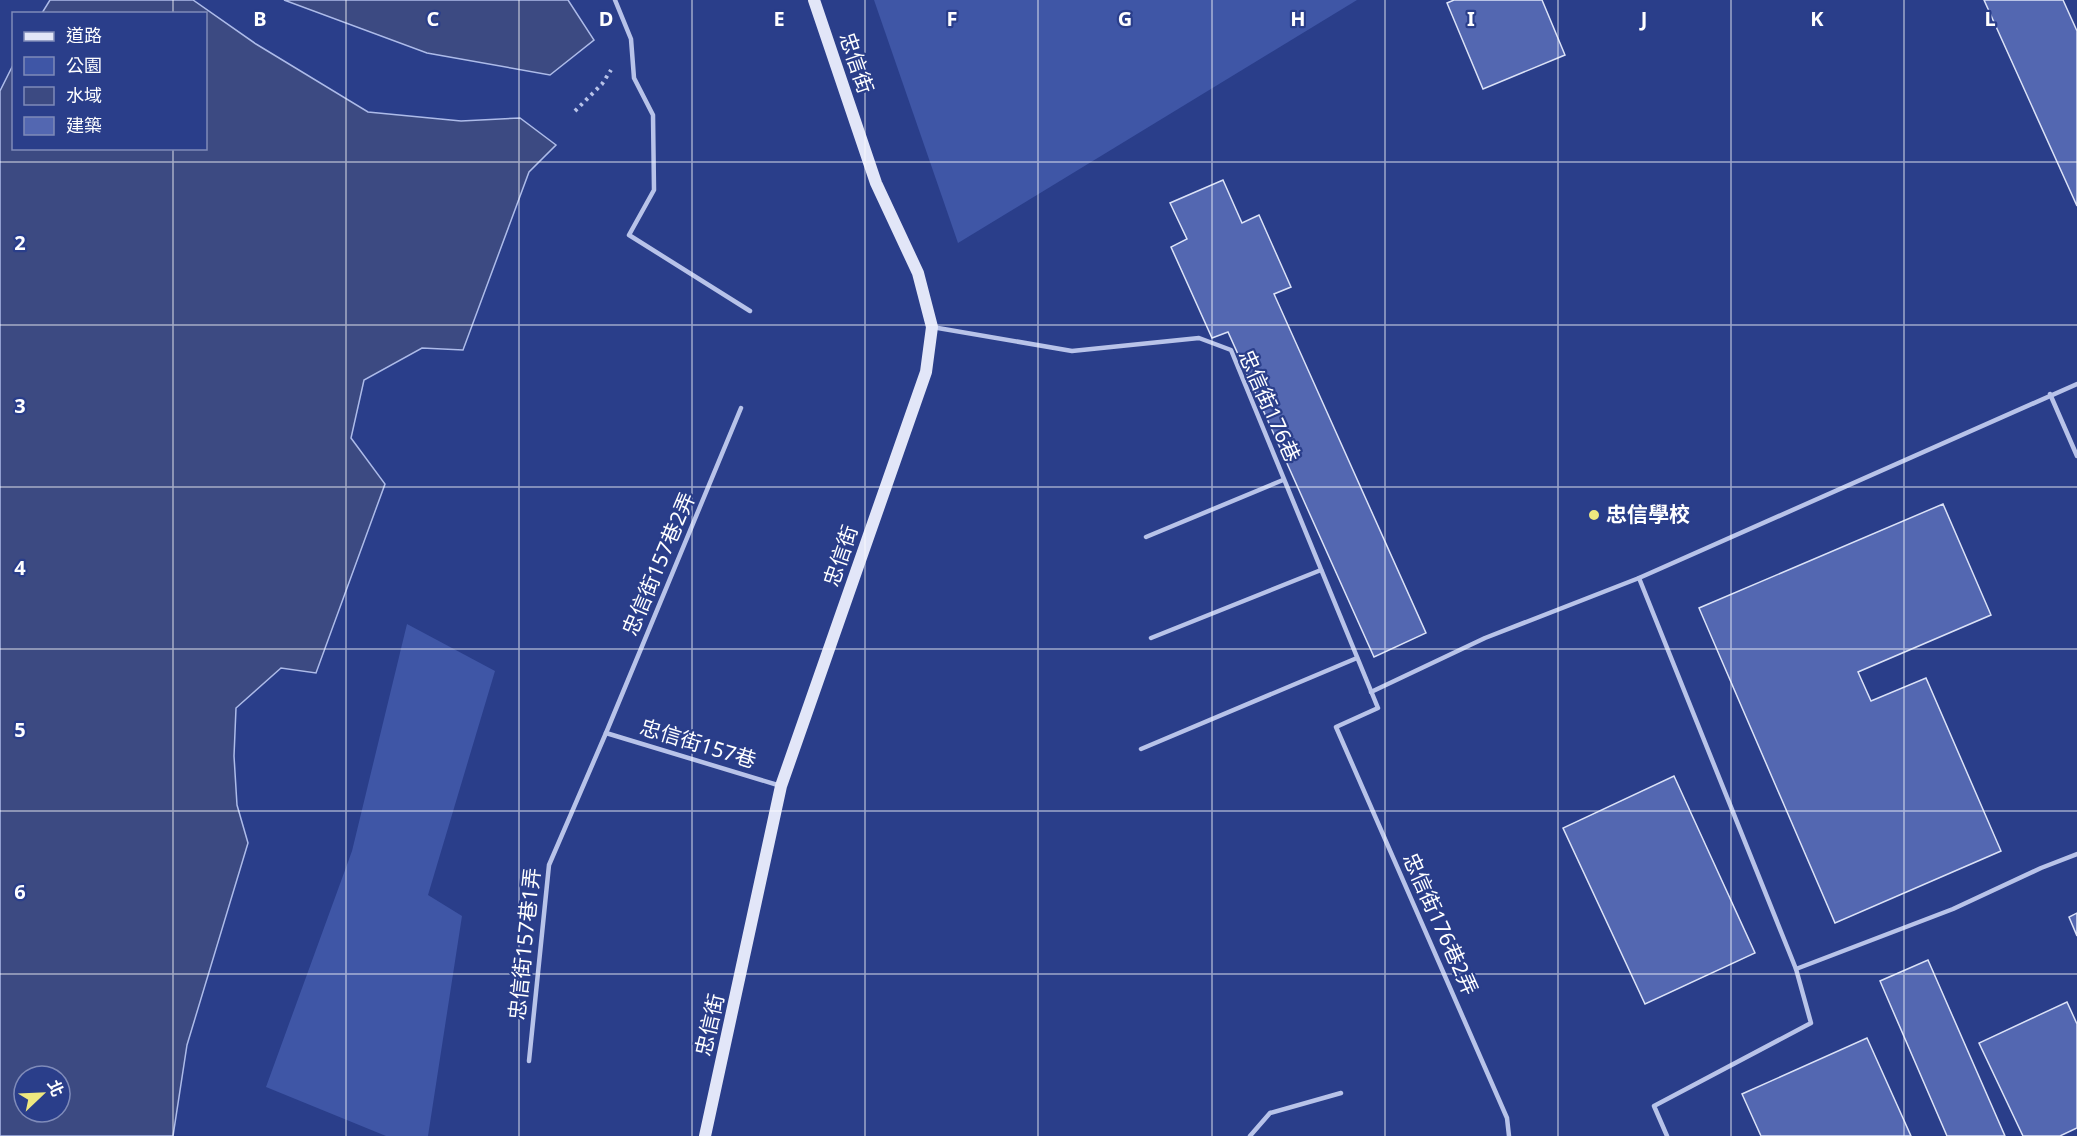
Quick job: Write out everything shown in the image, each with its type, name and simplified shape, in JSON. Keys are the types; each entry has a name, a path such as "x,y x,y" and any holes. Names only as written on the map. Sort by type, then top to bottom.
{"street":[{"name":"忠信街","path":"705,1136 781,786 926,372 932,327 918,273 876,183 814,0"}],"lane":[{"path":"615,0 631,39 634,78 653,115 654,190 629,235 750,311"},
{"name":"忠信街176巷","path":"932,327 1072,351 1199,338 1231,350 1371,692"},
{"path":"1371,692 1485,638 1639,578 2077,384"},
{"path":"2050,394 2077,456"},
{"name":"忠信街157巷2弄","path":"606,733 741,408"},
{"path":"1146,537 1283,480"},
{"path":"1151,638 1321,570"},
{"path":"1639,578 1796,969 1811,1023 1654,1106 1667,1136"},
{"path":"1141,749 1357,658"},
{"name":"忠信街176巷2弄","path":"1371,692 1378,708 1336,727 1507,1118 1509,1136"},
{"name":"忠信街157巷","path":"606,733 781,786"},
{"name":"忠信街157巷1弄","path":"529,1061 549,865 606,733"},
{"path":"1796,969 1953,909 2077,854"},
{"path":"1250,1136 1270,1113 1341,1093"}],"path":[{"path":"575,111 602,84 631,39"}],"green space":[{"path":"874,0 1357,0 958,243"},
{"path":"407,624 495,671 428,895 462,916 428,1136 386,1136 266,1087 352,851"}],"water":[{"path":"50,0 193,0 256,44 368,112 461,121 520,118 556,145 529,172 463,350 422,348 364,380 351,438 385,484 316,673 281,668 236,708 234,756 237,805 248,843 187,1045 173,1136 0,1136 0,91 12,67 12,150 207,150 207,12 43,12"},
{"path":"284,0 568,0 594,40 550,75 427,53"}],"building":[{"path":"1454,0 1542,0 1565,55 1483,89 1447,3"},
{"path":"1984,0 2063,0 2077,31 2077,206"},
{"path":"1223,180 1242,223 1259,215 1291,287 1274,294 1426,633 1374,657 1228,332 1212,338 1171,247 1187,239 1170,203"},
{"path":"1943,504 1991,615 1858,672 1871,701 1926,678 2001,851 1835,923 1699,608"},
{"path":"1674,776 1755,953 1645,1004 1563,828"},
{"path":"2077,913 2077,936 2069,917"},
{"path":"1928,960 2005,1136 1947,1136 1880,981"},
{"path":"2067,1002 2077,1024 2077,1128 2060,1136 2023,1136 1979,1043"},
{"path":"1867,1038 1911,1136 1761,1136 1742,1094"}],"place":[{"name":"忠信學校","path":"1594,515"}]}
